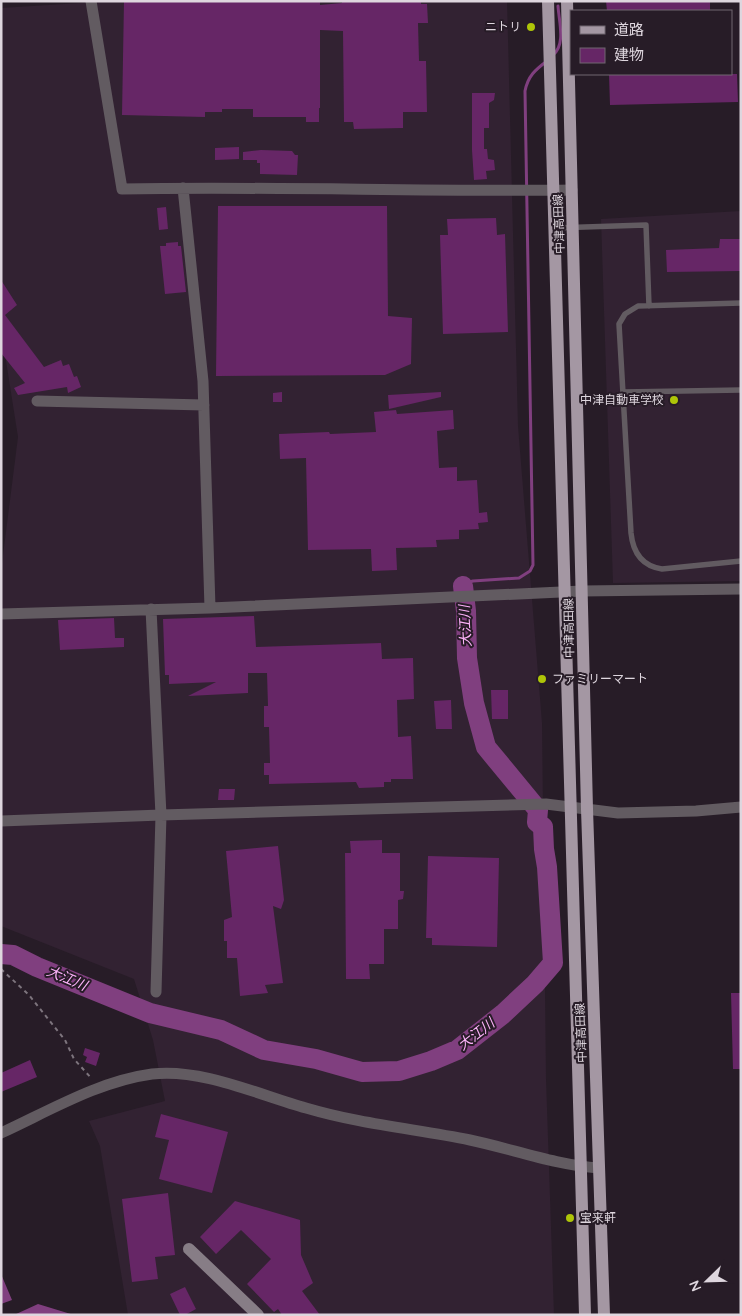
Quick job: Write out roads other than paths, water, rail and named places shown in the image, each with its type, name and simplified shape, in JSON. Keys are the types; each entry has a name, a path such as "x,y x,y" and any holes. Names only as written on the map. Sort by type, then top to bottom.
{"main road":[{"name":"中津高田線","path":"548,1 569,806 585,1315"},
{"name":"中津高田線","path":"567,1 587,810 604,1315"}],"street":[{"path":"91,1 122,189 572,190"},
{"path":"183,188 203,381 210,608"},
{"path":"37,401 204,405"},
{"path":"1,614 210,608 582,591 741,589"},
{"path":"151,609 161,815 156,992"},
{"path":"1,821 546,804 618,813 696,812 741,807"},
{"path":"1,1133 100,1088 133,1078 154,1074 199,1076 340,1117 492,1145 580,1167 599,1168"},
{"path":"189,1249 258,1315"}],"lane":[{"path":"554,228 646,226 648,306"},
{"path":"741,303 638,306 628,310 621,318 619,324 632,539 636,553 645,563 662,569 741,561"},
{"path":"623,392 741,390"}],"waterway":[{"path":"553,55 561,39 558,6"},
{"path":"463,586 473,581 519,578 530,571 533,565 525,91 528,81 533,74 547,61"},
{"name":"大江川","path":"1,954 13,955 37,967 150,1013 221,1030 264,1050 316,1059 362,1072 399,1071 431,1061 457,1050 503,1014 535,984 553,963 547,867 543,827 537,822 538,810 486,747 474,703 467,658 466,611 463,586"}],"place":[{"name":"ニトリ","path":"531,27"},
{"name":"中津自動車学校","path":"674,400"},
{"name":"ファミリーマート","path":"542,679"},
{"name":"宝来軒","path":"570,1218"}]}
